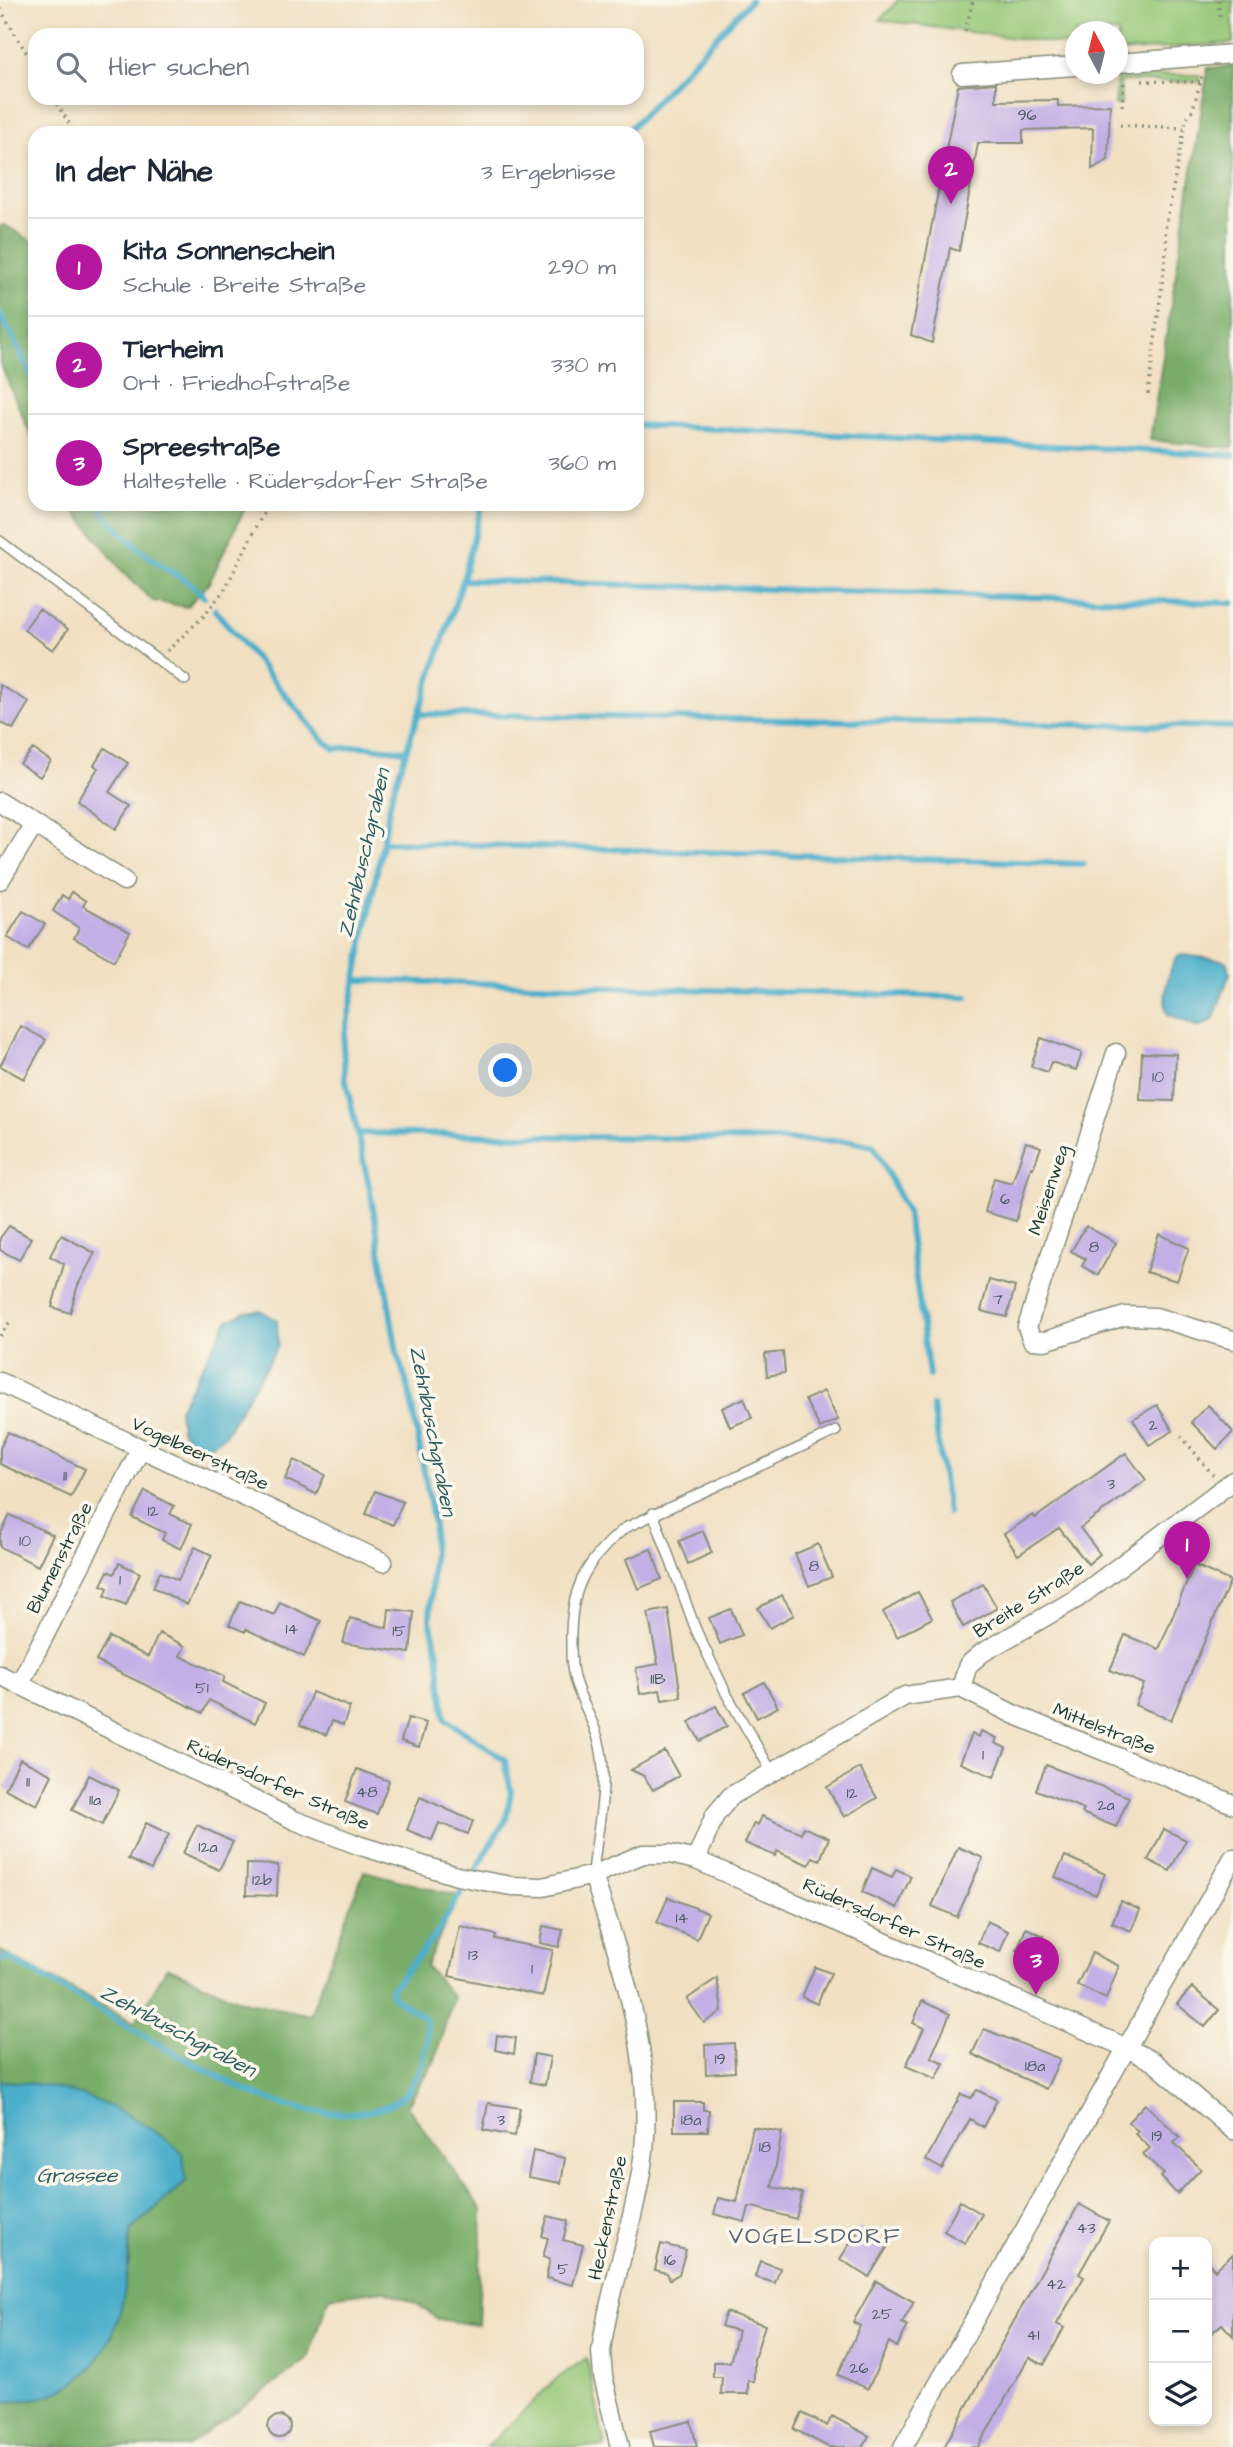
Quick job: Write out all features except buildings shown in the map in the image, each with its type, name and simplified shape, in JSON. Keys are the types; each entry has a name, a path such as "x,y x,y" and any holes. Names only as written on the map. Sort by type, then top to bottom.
{"street":[{"path":"1128,62 1233,54"},
{"path":"962,74 1065,67"},
{"path":"0,802 124,881"},
{"path":"0,880 34,824"},
{"name":"Meisenweg","path":"1116,1053 1027,1326 1032,1340 1045,1341 1125,1316 1156,1317 1233,1340"},
{"name":"Vogelbeerstraße","path":"0,1382 383,1562"},
{"name":"Blumenstraße","path":"19,1685 140,1450"},
{"name":"Breite Straße","path":"961,1688 968,1665 982,1653 1076,1599 1228,1484"},
{"name":"Rüdersdorfer Straße","path":"1,1678 294,1820 358,1845 457,1876 483,1882 543,1887 593,1875 643,1854 670,1854 696,1860 1127,2048 1154,2062 1233,2130"},
{"path":"696,1860 719,1810 731,1796 905,1696 961,1688"},
{"name":"Mittelstraße","path":"961,1688 1013,1714 1233,1804"},
{"path":"903,2447 1233,1858"},
{"name":"Heckenstraße","path":"593,1875 639,2029 644,2109 643,2164 601,2352 603,2376 620,2447"}],"lane":[{"path":"0,541 185,680"},
{"path":"593,1875 602,1753 594,1723 574,1678 570,1613 581,1577 600,1549 625,1528 836,1431"},
{"path":"653,1513 696,1630 727,1695 772,1772"}],"path":[{"path":"965,31 972,0"},
{"path":"1218,0 1220,17"},
{"path":"0,9 28,55"},
{"path":"1148,394 1167,221 1184,128 1206,57"},
{"path":"1122,106 1123,81 1200,82"},
{"path":"58,105 71,126"},
{"path":"1120,125 1184,128"},
{"path":"158,659 203,617 225,589 264,511"},
{"path":"0,1336 11,1320"},
{"path":"1181,1436 1228,1484"}],"green space":[{"path":"898,0 1233,0 1233,43 1128,51 1128,21 1065,21 1065,45 880,20"},
{"path":"1233,66 1233,448 1150,440 1208,68"},
{"path":"1128,75 1200,75 1200,82 1128,81"},
{"path":"1116,84 1120,84 1121,105 1115,105"},
{"path":"5,225 28,239 28,429 0,363 0,226"},
{"path":"75,511 244,511 209,583 187,607 153,601 123,572"},
{"path":"364,1871 458,1896 426,1966 453,1997 435,2060 407,2106 482,2210 478,2325 438,2319 417,2304 383,2290 329,2297 308,2359 187,2447 0,2447 0,2401 7,2402 129,2265 130,2231 186,2181 72,2094 19,2082 0,2081 0,1951 135,2023 167,1967 238,2000 310,2015"},
{"path":"587,2358 605,2447 487,2447 555,2380"}],"water":[{"path":"1183,955 1222,960 1227,962 1230,973 1213,1020 1198,1027 1168,1014 1166,1008 1171,970 1176,957"},
{"path":"260,1310 277,1320 278,1346 225,1435 209,1447 190,1444 181,1430 179,1409 227,1321 244,1312"},
{"name":"Grassee","path":"0,2081 75,2093 121,2112 164,2138 183,2154 186,2181 130,2231 122,2305 105,2349 91,2368 73,2383 50,2395 7,2402 0,2401"}],"waterway":[{"name":"Zehnbuschgraben","path":"633,126 751,0"},
{"name":"Zehnbuschgraben","path":"0,314 28,368"},
{"path":"644,425 1233,455"},
{"name":"Zehnbuschgraben","path":"104,511 145,554 180,576 204,597"},
{"name":"Zehnbuschgraben","path":"0,1959 8,1958 170,2050 262,2097 300,2109 336,2113 373,2110 389,2105 403,2096 417,2075 427,2042 424,2017 394,1998 391,1989 435,1936 506,1819 511,1792 505,1760 445,1719 438,1653 430,1620 434,1525 409,1390 397,1353 371,1195 345,1077 343,1045 392,794 463,580 480,511"},
{"path":"463,580 1233,603"},
{"name":"Zehnbuschgraben","path":"215,610 321,738 334,749 360,746 406,751"},
{"path":"419,714 1233,727"},
{"path":"385,842 1084,864"},
{"path":"356,980 967,997"},
{"path":"358,1133 851,1141 874,1146 907,1212 929,1376"},
{"path":"933,1406 948,1513"}],"place":[{"name":"Tierheim","path":"951,204"},
{"name":"Kita Sonnenschein","path":"1187,1579"},
{"name":"Spreestraße","path":"1036,1995"}],"district":[{"name":"VOGELSDORF","path":"815,2236"}]}
